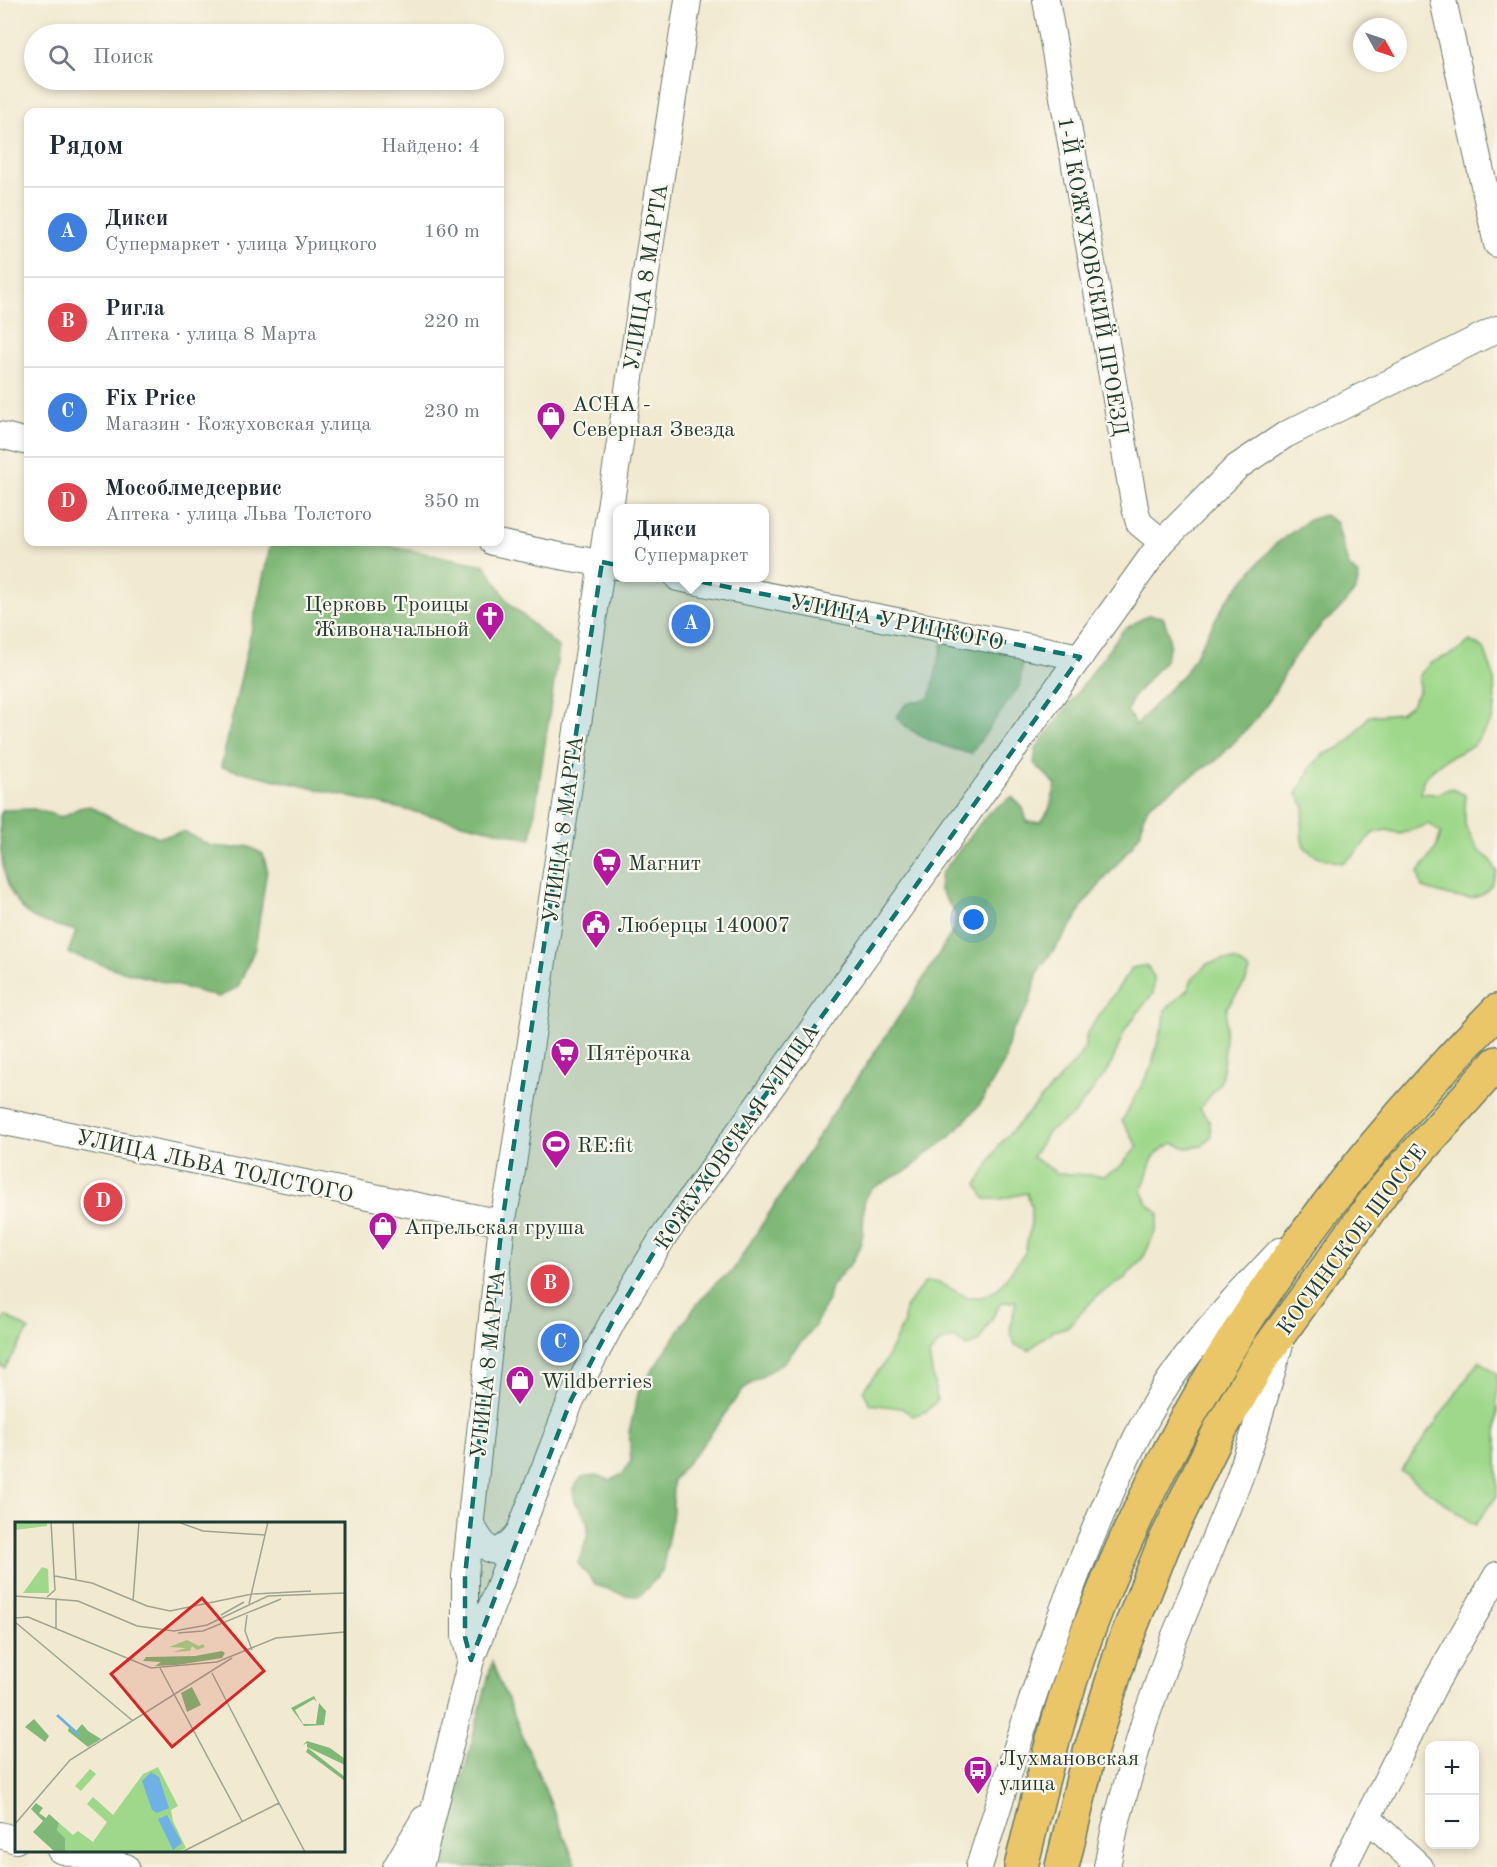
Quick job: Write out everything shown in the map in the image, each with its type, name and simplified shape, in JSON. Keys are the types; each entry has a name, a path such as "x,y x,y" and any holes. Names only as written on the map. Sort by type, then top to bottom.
{"highway":[{"name":"КОСИНСКОЕ ШОССЕ","path":"1021,1867 1050,1750 1086,1638 1137,1514 1180,1430 1225,1351 1268,1285 1326,1204 1412,1102 1497,1011"},
{"name":"КОСИНСКОЕ ШОССЕ","path":"1062,1867 1087,1762 1124,1644 1164,1544 1221,1428 1262,1358 1382,1192 1497,1063"}],"street":[{"name":"УЛИЦА 8 МАРТА","path":"618,504 688,0"},
{"name":"1-Й КОЖУХОВСКИЙ ПРОЕЗД","path":"1046,0 1135,508 1139,523 1162,542"},
{"path":"1443,0 1497,244"},
{"name":"КОЖУХОВСКАЯ УЛИЦА","path":"420,1867 471,1660 519,1533 571,1400 615,1315 662,1239 1162,542 1237,467 1285,435 1497,329"},
{"path":"0,435 24,441"},
{"name":"УЛИЦА 8 МАРТА","path":"471,1660 465,1637 465,1576 502,1223 613,542"},
{"path":"504,544 610,564"},
{"name":"УЛИЦА УРИЦКОГО","path":"698,582 1080,657"},
{"name":"УЛИЦА ЛЬВА ТОЛСТОГО","path":"0,1121 502,1223"},
{"path":"979,1867 1061,1614 1090,1540 1139,1434 1185,1359 1238,1295 1326,1204"},
{"path":"1107,1867 1115,1827 1144,1723 1172,1643 1239,1479 1277,1350 1295,1310"},
{"path":"471,1525 482,1542 491,1550 500,1551 507,1548 519,1533"},
{"path":"1343,1867 1454,1647 1497,1575"},
{"path":"396,1867 438,1796"},
{"path":"1368,1818 1420,1867"},
{"path":"0,1836 15,1840"},
{"path":"64,1852 126,1867"}],"highlighted area":[{"path":"602,562 1080,657 662,1239 616,1315 571,1400 471,1660 465,1637 465,1576 502,1223"}],"green space":[{"path":"1324,515 1337,523 1348,565 1359,576 1356,590 1336,613 1323,623 1293,659 1270,700 1251,725 1218,759 1150,804 1143,817 1141,832 1132,846 1082,906 1075,921 1038,971 1029,1005 1011,1032 1004,1063 980,1104 949,1138 913,1167 871,1189 864,1202 863,1234 859,1249 852,1262 831,1286 828,1300 814,1327 784,1362 743,1389 704,1443 673,1480 673,1511 662,1572 640,1596 625,1595 596,1585 578,1563 587,1538 588,1525 575,1502 573,1488 582,1477 596,1475 610,1480 623,1474 631,1461 629,1432 639,1390 697,1304 717,1282 731,1273 830,1118 913,996 954,929 956,914 939,889 941,874 988,813 1012,797 1023,808 1027,822 1041,822 1049,810 1056,785 1034,763 1036,749 1123,630 1148,615 1163,617 1170,645 1165,660 1134,696 1127,711 1136,725 1187,670 1226,601 1274,545 1309,520"},
{"path":"270,546 388,546 485,565 509,603 559,648 531,839 221,767"},
{"path":"943,641 1000,648 1023,659 1020,685 971,754 940,745 921,736 896,717 906,704 930,698"},
{"path":"1470,641 1484,649 1494,677 1495,708 1492,721 1473,746 1444,760 1433,769 1423,780 1421,793 1437,794 1451,788 1465,795 1465,825 1479,851 1491,860 1497,872 1492,885 1476,897 1466,898 1422,888 1418,873 1436,848 1441,833 1429,824 1401,834 1387,830 1373,833 1354,855 1342,863 1310,852 1302,841 1305,807 1297,794 1311,767 1324,754 1350,740 1369,716 1400,713 1412,704 1419,690 1419,676 1430,663 1458,651"},
{"path":"90,806 112,819 159,837 185,832 211,846 236,848 248,846 263,854 267,869 255,948 238,987 219,997 112,968 68,953 76,931 36,919 21,907 13,896 4,870 0,829 0,816 3,810 34,809 62,817 79,808"},
{"path":"1222,960 1237,961 1250,971 1245,983 1227,1007 1220,1083 1200,1109 1210,1122 1211,1136 1202,1146 1186,1148 1173,1143 1158,1152 1151,1162 1142,1190 1148,1204 1159,1214 1156,1230 1144,1256 1125,1278 1098,1295 1067,1327 1052,1331 1029,1350 1015,1345 1010,1331 1016,1301 1001,1303 979,1341 967,1347 954,1338 939,1343 929,1355 937,1400 927,1411 913,1416 901,1408 870,1404 863,1390 883,1365 904,1323 905,1308 925,1282 939,1282 966,1297 982,1297 997,1290 1025,1253 1031,1223 1031,1207 1027,1193 1000,1199 985,1199 977,1185 999,1145 1075,1062 1084,1049 1087,1033 1132,968 1147,965 1154,978 1153,993 1126,1028 1109,1069 1073,1115 1048,1132 1032,1157 1057,1173 1104,1176 1118,1169 1138,1146 1122,1121 1152,1066 1164,1023 1165,1010 1188,989 1194,976 1207,964"},
{"path":"6,1316 29,1330 5,1368 0,1365 0,1327"},
{"path":"1479,1361 1497,1374 1497,1496 1475,1525 1401,1471"},
{"path":"492,1662 577,1867 440,1867"}],"place":[{"name":"АСНА - Северная Звезда","path":"551,442"},
{"name":"Дикси","path":"691,624"},
{"name":"Церковь Троицы Живоначальной","path":"490,642"},
{"name":"Магнит","path":"607,888"},
{"name":"Люберцы 140007","path":"596,950"},
{"name":"Пятёрочка","path":"565,1078"},
{"name":"RE:fit","path":"556,1170"},
{"name":"Мособлмедсервис","path":"103,1202"},
{"name":"Апрельская груша","path":"383,1252"},
{"name":"Ригла","path":"550,1284"},
{"name":"Fix Price","path":"560,1343"},
{"name":"Wildberries","path":"520,1406"},
{"name":"Лухмановская улица","path":"978,1796"}]}
